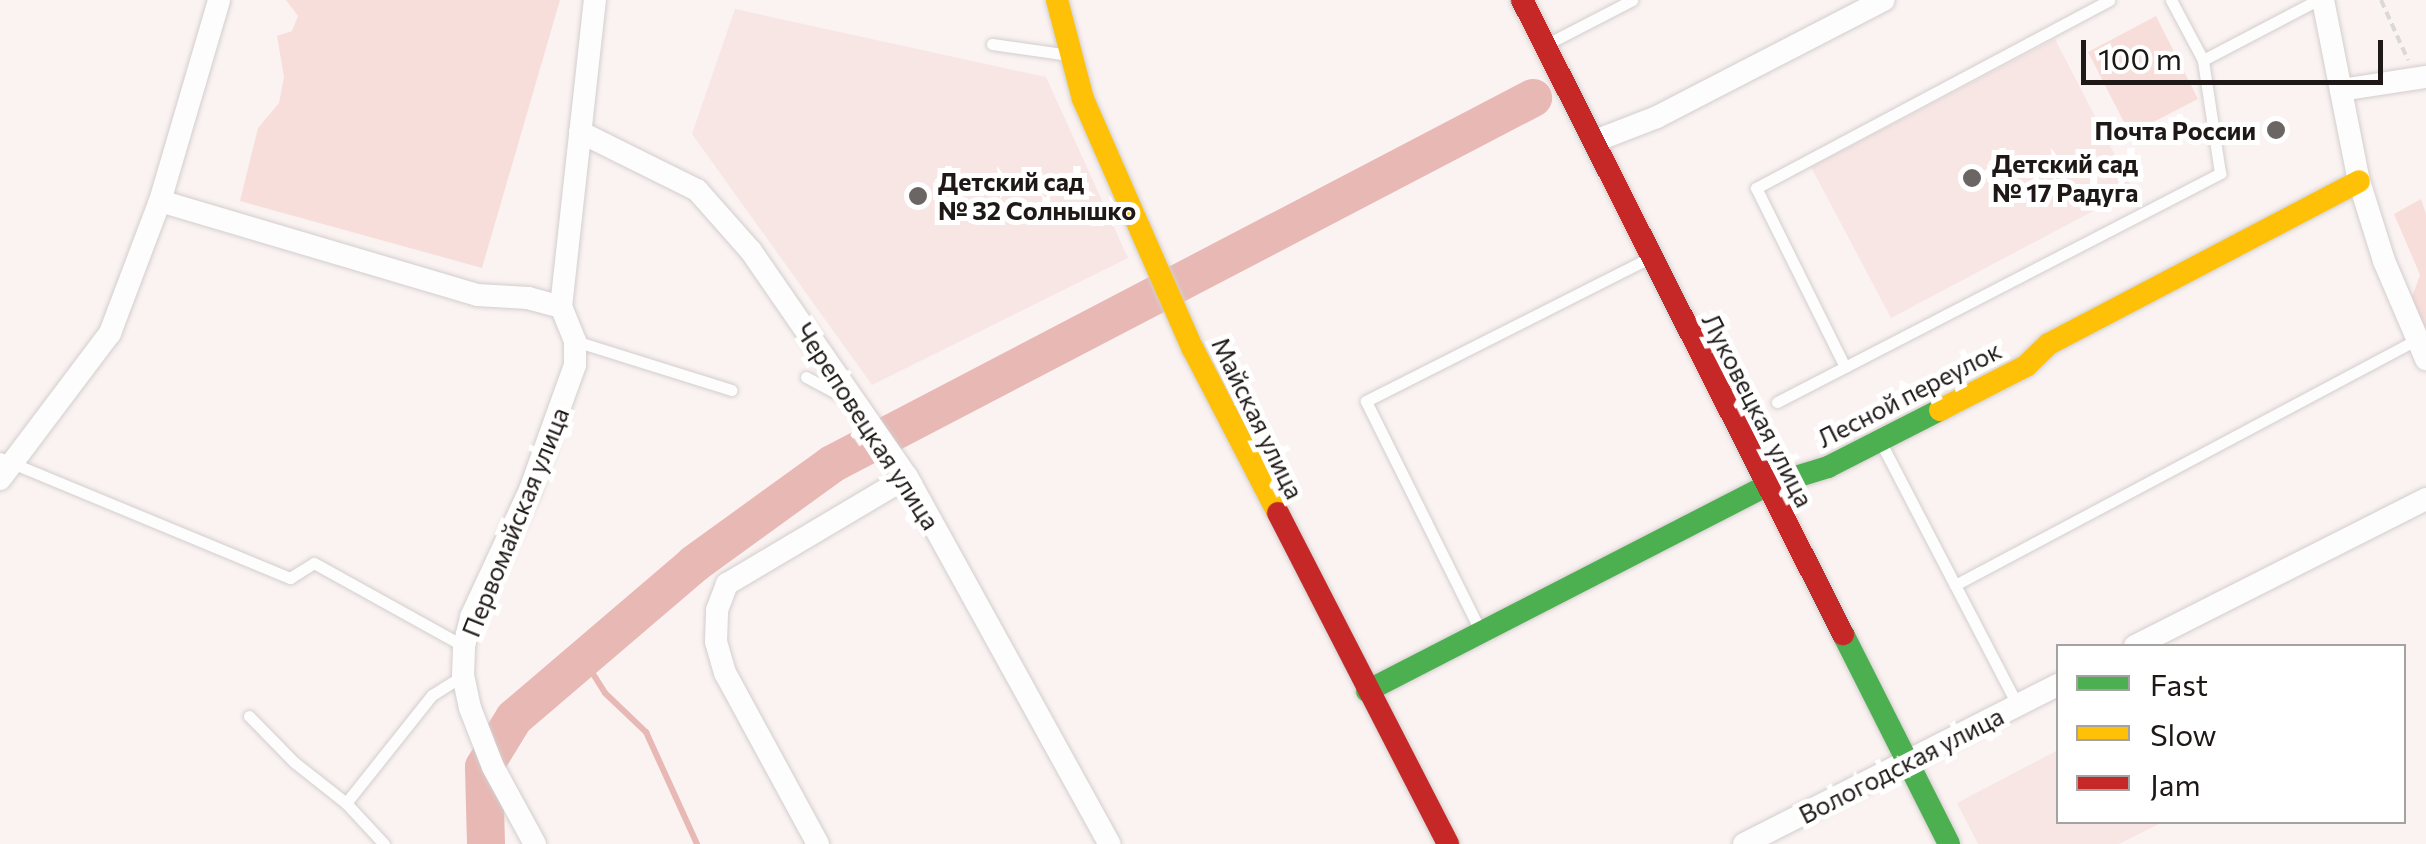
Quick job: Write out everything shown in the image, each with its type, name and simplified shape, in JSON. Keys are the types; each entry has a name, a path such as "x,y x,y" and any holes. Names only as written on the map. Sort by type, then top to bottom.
{"street":[{"path":"5,466 110,333 160,202 220,0"},
{"name":"Первомайская улица","path":"535,844 481,738 463,676 464,646 472,617 569,390 575,340 561,307 595,0"},
{"name":"Майская улица","path":"1056,0 1069,55 1179,317 1448,844"},
{"name":"Луковецкая улица","path":"1522,0 1595,141 1649,258 1949,844"},
{"path":"1595,141 1657,117 1884,0"},
{"path":"2320,0 2359,181 2421,349"},
{"path":"2341,90 2421,78"},
{"name":"Череповецкая улица","path":"580,132 676,176 717,208 907,477 1110,844"},
{"name":"Лесной переулок","path":"1367,691 1766,486 1828,468 2026,366 2049,344 2359,181"},
{"path":"160,202 477,294 528,298 561,307"},
{"path":"818,844 725,673 716,642 716,610 726,584 907,477"},
{"path":"2140,644 2426,499"},
{"name":"Вологодская улица","path":"1744,844 2056,687"}],"lane":[{"path":"1545,45 1632,0"},
{"path":"1845,366 1756,188 2110,0"},
{"path":"1777,402 2220,174 2202,60 2171,0"},
{"path":"2202,60 2320,0"},
{"path":"992,44 1069,55"},
{"path":"1481,632 1366,401 1649,258"},
{"path":"575,340 731,390"},
{"path":"1955,585 2421,349"},
{"path":"806,377 859,406"},
{"path":"1880,441 2018,706"},
{"path":"5,466 290,578 314,562 464,646"},
{"path":"346,803 432,695 463,676"},
{"path":"249,716 294,762 346,803 384,844"}],"path":[{"path":"2381,0 2421,78"}],"shaded area":[{"path":"286,0 560,0 482,268 240,201 258,128 279,103 284,77 277,36 292,31 298,16"},
{"name":"Детский сад № 32 Солнышко","path":"735,9 1046,77 1128,258 872,385 692,134"},
{"path":"2156,16 2198,99 2130,134 2088,52"},
{"name":"Детский сад № 17 Радуга","path":"2055,39 2133,190 1891,318 1811,167"},
{"path":"2421,199 2426,214 2426,337 2409,305 2420,275 2394,214"},
{"path":"2056,751 2056,824 2159,824 2119,844 1978,844 1957,803"}],"waterway":[{"path":"486,844 484,767 514,718 694,564 832,464 1533,98"},
{"path":"583,658 605,693 646,732 697,844"}],"traffic: fast":[{"path":"1367,691 1766,486 1828,467 1940,410"},
{"path":"1843,634 1949,844"}],"traffic: slow":[{"path":"1057,0 1083,99 1193,349 1278,513"},
{"path":"1940,410 2026,366 2049,344 2359,181"}],"traffic: jam":[{"path":"1522,0 1843,634"},
{"path":"1278,513 1448,844"}],"place":[{"name":"Почта России","path":"2276,130"},
{"name":"Детский сад № 17 Радуга","path":"1972,178"},
{"name":"Детский сад № 32 Солнышко","path":"918,196"}]}
